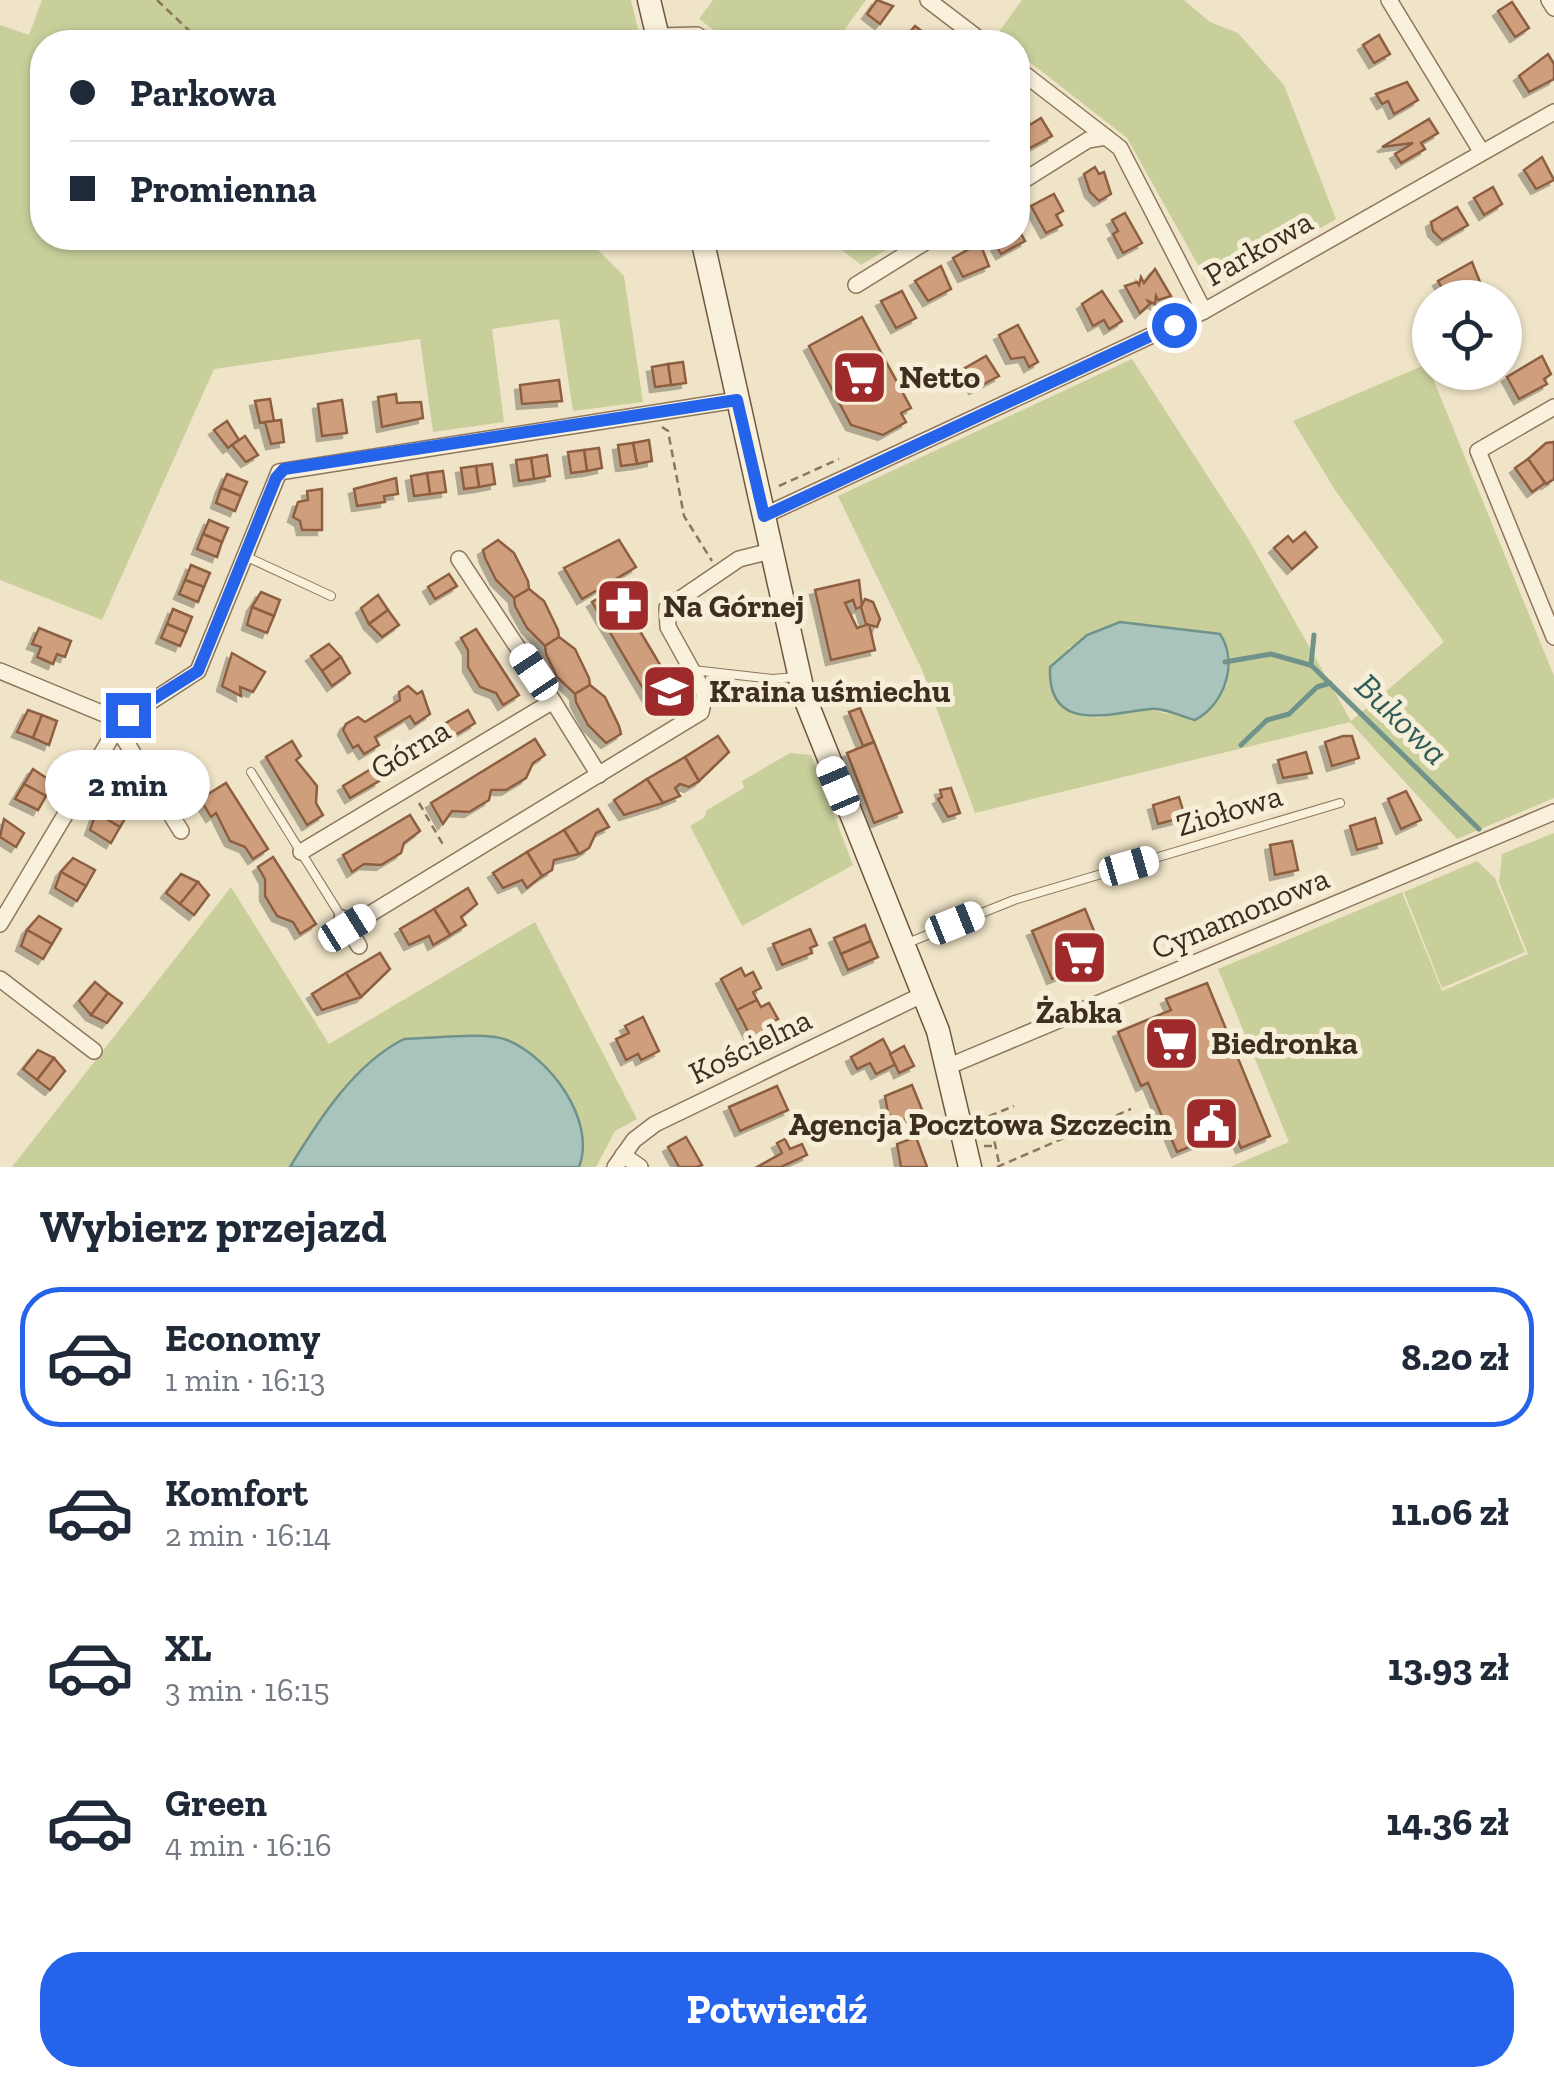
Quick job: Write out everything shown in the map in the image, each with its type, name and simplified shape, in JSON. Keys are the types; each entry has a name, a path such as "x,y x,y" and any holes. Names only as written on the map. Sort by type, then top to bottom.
{"street":[{"path":"650,0 656,30"},
{"path":"928,0 967,30"},
{"path":"1389,0 1481,151"},
{"path":"1549,0 1554,8"},
{"path":"1030,78 1120,148 1204,311"},
{"name":"Parkowa","path":"764,516 1204,311 1554,112"},
{"path":"1030,176 1088,140 1106,136"},
{"path":"705,250 799,676 816,733 924,994 947,1067 970,1167"},
{"path":"856,285 913,250"},
{"path":"0,924 118,726 198,671 276,478 284,469 737,400"},
{"path":"1554,408 1478,451 1554,637"},
{"path":"358,946 344,923 703,710 705,694 668,627 668,605 739,559 771,551"},
{"path":"459,559 599,775"},
{"path":"0,670 118,726 181,832"},
{"name":"Górna","path":"301,852 553,700"},
{"name":"Cynamonowa","path":"947,1067 1554,812"},
{"path":"0,979 94,1051"},
{"name":"Kościelna","path":"619,1161 641,1132 655,1124 924,994"},
{"path":"619,1161 640,1167"}],"lane":[{"path":"244,556 331,596"},
{"path":"693,670 779,679 799,676"},
{"path":"251,772 344,923"},
{"name":"Ziołowa","path":"905,944 1014,900 1340,803"}],"path":[{"path":"157,0 188,30"},
{"path":"645,414 668,432 684,516 713,563 701,570"},
{"path":"758,491 789,483 839,458"},
{"path":"410,787 448,854"},
{"path":"976,1121 1014,1106"},
{"path":"989,1116 998,1166 1131,1109"}],"green space":[{"path":"42,0 631,0 638,30 31,30"},
{"path":"713,0 866,0 844,30 714,30 699,19"},
{"path":"1022,0 1184,0 1210,22 1238,33 1284,85 1336,219 1212,290 1127,138 1030,62 1030,30 1000,30"},
{"path":"0,25 29,35 30,250 598,250 624,276 643,402 573,411 559,319 492,329 504,422 433,432 420,339 214,369 102,620 0,580"},
{"path":"842,250 886,250 861,265"},
{"path":"1132,359 1249,540 1351,721 1444,642 1335,490 1293,421 1412,370 1412,390 1438,390 1554,676 1554,798 1457,839 1350,722 975,813 923,672 838,496","holes":["1120,622 1225,675 1227,685 1168,714 1148,709 1096,718 1066,709 1068,648"]},
{"path":"790,753 811,755 853,865 742,926 690,826 704,818 707,810 744,788 742,781"},
{"path":"1554,833 1554,1167 1230,1167 1289,1142 1218,969 1402,892 1442,991 1528,954 1499,882 1502,854"},
{"path":"1477,861 1495,878 1525,952 1442,988 1404,892"},
{"path":"231,887 329,1044 535,922 637,1119 615,1131 596,1167 12,1167"}],"water":[{"path":"1120,622 1220,634 1226,645 1228,670 1214,704 1195,720 1155,709 1084,715 1059,703 1052,688 1050,667 1087,635"},
{"path":"485,1036 523,1048 553,1075 575,1111 583,1149 579,1167 290,1167 353,1078 404,1039"}],"building":[{"path":"877,0 893,6 880,24 867,14"},
{"path":"1512,2 1529,28 1515,37 1498,11"},
{"path":"1379,35 1390,54 1374,63 1363,45"},
{"path":"1548,54 1554,64 1554,79 1529,92 1519,76"},
{"path":"1407,82 1418,100 1394,114 1388,101 1382,104 1376,94"},
{"path":"1041,118 1052,136 1030,148 1030,125"},
{"path":"1429,119 1438,133 1421,143 1425,149 1401,163 1395,154 1413,143 1382,147"},
{"path":"1542,157 1554,180 1536,189 1524,170"},
{"path":"1095,167 1099,174 1104,172 1111,194 1099,201 1090,192 1084,174"},
{"path":"1493,187 1502,204 1484,215 1474,198"},
{"path":"1054,194 1063,211 1056,215 1062,225 1046,233 1031,206"},
{"path":"1457,207 1468,225 1442,240 1431,222"},
{"path":"1125,213 1142,243 1123,253 1113,234 1118,231 1112,220"},
{"path":"967,250 983,250 989,266 963,277 953,258"},
{"path":"1472,262 1479,280 1440,280"},
{"path":"941,266 951,289 928,301 915,281"},
{"path":"1155,269 1171,296 1158,300 1156,296 1155,304 1148,301 1150,304 1140,313 1125,286 1137,282 1139,285 1141,277 1144,283"},
{"path":"902,291 916,318 896,328 881,301"},
{"path":"1102,291 1122,321 1109,329 1104,320 1093,326 1082,304"},
{"name":"Netto","path":"862,317 911,408 901,413 906,422 883,435 851,425 809,346"},
{"path":"1018,325 1038,362 1029,367 1024,357 1011,359 999,335"},
{"path":"986,356 999,376 974,389 965,368"},
{"path":"1542,356 1551,374 1544,379 1547,384 1519,399 1514,390 1522,390 1522,368"},
{"path":"683,362 686,383 671,385 668,364"},
{"path":"668,364 671,385 655,387 652,367"},
{"path":"559,380 562,401 522,404 520,385"},
{"path":"396,394 397,403 421,402 423,418 382,427 378,397"},
{"path":"270,399 274,421 260,423 255,401"},
{"path":"342,400 347,433 322,436 318,404"},
{"path":"281,420 284,442 271,444 265,422"},
{"path":"227,421 239,440 228,448 214,430"},
{"path":"245,436 258,455 246,462 232,445"},
{"path":"649,440 652,461 637,464 633,443"},
{"path":"1554,442 1554,479 1546,484 1528,459 1546,443"},
{"path":"633,443 637,464 621,466 618,445"},
{"path":"599,448 602,468 587,471 584,450"},
{"path":"584,450 587,471 571,473 568,452"},
{"path":"547,455 550,476 534,479 531,458"},
{"path":"531,458 534,479 519,481 516,460"},
{"path":"1528,459 1545,483 1532,492 1515,468"},
{"path":"492,464 495,484 479,487 476,466"},
{"path":"476,466 479,487 464,489 461,468"},
{"path":"443,471 446,492 430,494 427,473"},
{"path":"427,473 430,494 414,496 411,476"},
{"path":"227,474 247,482 241,496 221,488"},
{"path":"396,478 398,494 384,496 385,502 357,506 354,489"},
{"path":"221,488 241,496 235,511 216,503"},
{"path":"322,489 322,530 302,530 300,521 293,517 298,502 308,500 307,491"},
{"path":"209,520 228,528 222,542 203,534"},
{"path":"1305,532 1317,547 1292,569 1274,548 1288,536 1293,542"},
{"path":"203,534 222,542 217,557 197,549"},
{"path":"498,540 514,553 528,581 529,589 514,598 496,580 485,558 483,550"},
{"path":"619,540 636,567 582,599 564,568"},
{"path":"191,565 210,573 204,587 185,580"},
{"path":"449,574 457,586 435,599 428,587"},
{"path":"185,580 204,587 198,602 179,594"},
{"path":"859,580 862,606 856,609 853,600 845,603 857,628 869,624 875,650 831,660 815,590"},
{"path":"529,589 544,601 558,630 559,637 545,646 527,628 515,606 514,598"},
{"path":"615,589 678,695 655,709 592,602"},
{"path":"261,592 280,600 274,616 252,607"},
{"path":"378,595 388,610 369,624 361,608"},
{"path":"865,599 873,602 880,619 877,627 866,624 861,607"},
{"path":"252,607 274,616 267,633 247,625"},
{"path":"173,609 192,617 186,632 167,624"},
{"path":"388,610 399,625 382,637 369,624"},
{"path":"167,624 186,632 180,646 161,638"},
{"path":"39,628 71,641 65,657 57,654 53,664 37,657 41,647 32,644"},
{"path":"476,629 519,695 503,705 496,693 480,687 468,667 468,650 461,638"},
{"path":"559,637 575,649 589,678 590,685 575,694 557,677 546,654 545,646"},
{"path":"329,644 341,657 322,671 311,656"},
{"path":"232,653 265,672 253,692 240,687 241,696 222,686"},
{"path":"341,657 350,673 332,686 322,671"},
{"path":"590,685 605,697 619,726 621,734 606,743 588,725 576,702 575,694"},
{"path":"408,686 417,694 422,691 430,714 415,724 410,716 375,737 379,745 364,754 358,745 353,748 343,730 346,724 358,717 365,722 400,700 399,692"},
{"path":"860,708 874,742 863,746 849,712"},
{"path":"28,710 42,715 33,738 17,732"},
{"path":"468,710 475,723 447,740 439,727"},
{"path":"42,715 57,721 49,745 33,738"},
{"path":"718,736 729,752 699,781 685,757"},
{"path":"1352,736 1359,758 1332,766 1325,742"},
{"path":"535,739 545,755 533,763 526,778 506,790 491,790 489,800 469,812 452,811 443,824 431,803"},
{"path":"292,741 301,756 296,760 317,786 316,803 323,815 307,825 266,757"},
{"path":"874,742 902,812 874,823 847,753"},
{"path":"1306,752 1312,773 1283,778 1278,760"},
{"path":"685,757 699,781 689,787 680,784 675,788 680,796 663,803 647,779"},
{"path":"33,769 54,783 46,796 24,784"},
{"path":"371,769 379,781 350,798 343,786"},
{"path":"647,779 663,803 624,815 614,800"},
{"path":"226,783 268,849 253,859 245,847 230,841 216,813 211,817 200,799"},
{"path":"24,784 46,796 38,810 15,799"},
{"path":"951,788 960,813 948,817 938,799 942,797 940,790"},
{"path":"1406,791 1421,820 1401,829 1388,799"},
{"path":"1179,797 1185,817 1158,824 1153,805"},
{"path":"107,800 129,812 120,827 96,813"},
{"path":"598,809 609,827 596,833 589,848 579,854 564,830"},
{"path":"96,813 120,827 111,843 90,830"},
{"path":"410,815 420,831 404,843 401,853 381,865 364,864 352,872 343,855"},
{"path":"1375,818 1382,843 1357,850 1350,826"},
{"path":"4,819 24,833 16,847 0,837"},
{"path":"564,830 579,854 554,860 552,870 542,876 527,852"},
{"path":"1292,841 1298,870 1275,875 1270,845"},
{"path":"527,852 542,876 527,888 522,880 503,888 493,873"},
{"path":"273,857 316,924 300,934 293,922 277,916 265,896 265,879 258,867"},
{"path":"73,858 95,870 86,886 61,872"},
{"path":"61,872 86,886 77,901 55,888"},
{"path":"181,874 198,882 180,904 166,893"},
{"path":"198,882 209,895 194,915 180,904"},
{"path":"468,888 477,904 461,917 466,925 450,935 434,909"},
{"path":"434,909 450,935 433,945 429,936 409,945 400,929"},
{"path":"1085,909 1105,958 1052,979 1032,931"},
{"path":"39,916 61,929 52,944 27,930"},
{"path":"865,925 871,941 841,954 834,938"},
{"path":"810,929 817,945 810,948 812,953 782,965 773,944"},
{"path":"27,930 52,944 43,959 21,946"},
{"path":"871,941 878,957 848,970 841,954"},
{"path":"380,953 390,969 361,997 346,973"},
{"path":"741,968 745,976 753,972 761,988 753,992 757,1000 737,1010 721,979"},
{"path":"346,973 361,997 322,1010 312,994"},
{"path":"95,982 108,993 91,1015 79,1001"},
{"path":"1207,983 1270,1136 1241,1148 1233,1129 1177,1152 1148,1083 1141,1086 1118,1032 1171,1010 1166,999"},
{"path":"108,993 122,1003 107,1023 91,1015"},
{"path":"757,1000 761,1007 769,1003 778,1019 770,1023 774,1031 753,1041 737,1010"},
{"path":"643,1017 659,1051 641,1060 638,1054 626,1060 616,1039 629,1033 625,1026"},
{"path":"883,1039 896,1064 876,1074 870,1063 857,1069 851,1057"},
{"path":"904,1046 914,1066 899,1073 890,1054"},
{"path":"38,1050 54,1058 37,1080 23,1069"},
{"path":"54,1058 65,1071 50,1090 37,1080"},
{"path":"912,1085 923,1112 896,1123 888,1113 885,1096"},
{"path":"777,1086 788,1110 740,1131 729,1107"},
{"path":"686,1137 702,1165 679,1167 668,1147"},
{"path":"916,1137 927,1167 901,1167 897,1144"},
{"path":"785,1139 790,1149 802,1144 807,1155 781,1167 757,1167 782,1153 777,1143"}],"waterway":[{"name":"Bukowa","path":"1314,635 1311,665 1479,829"},
{"path":"1225,662 1271,654 1310,665"},
{"path":"1241,745 1267,720 1289,714 1317,687 1330,683"}],"place":[{"name":"Netto","path":"860,377"},
{"name":"Na Górnej","path":"624,606"},
{"name":"Kraina uśmiechu","path":"670,691"},
{"name":"Żabka","path":"1079,958"},
{"name":"Biedronka","path":"1172,1043"},
{"name":"Agencja Pocztowa Szczecin","path":"1211,1124"}],"route":[{"path":"128,715 198,671 276,478 284,469 737,400 764,516 1174,325"}]}
